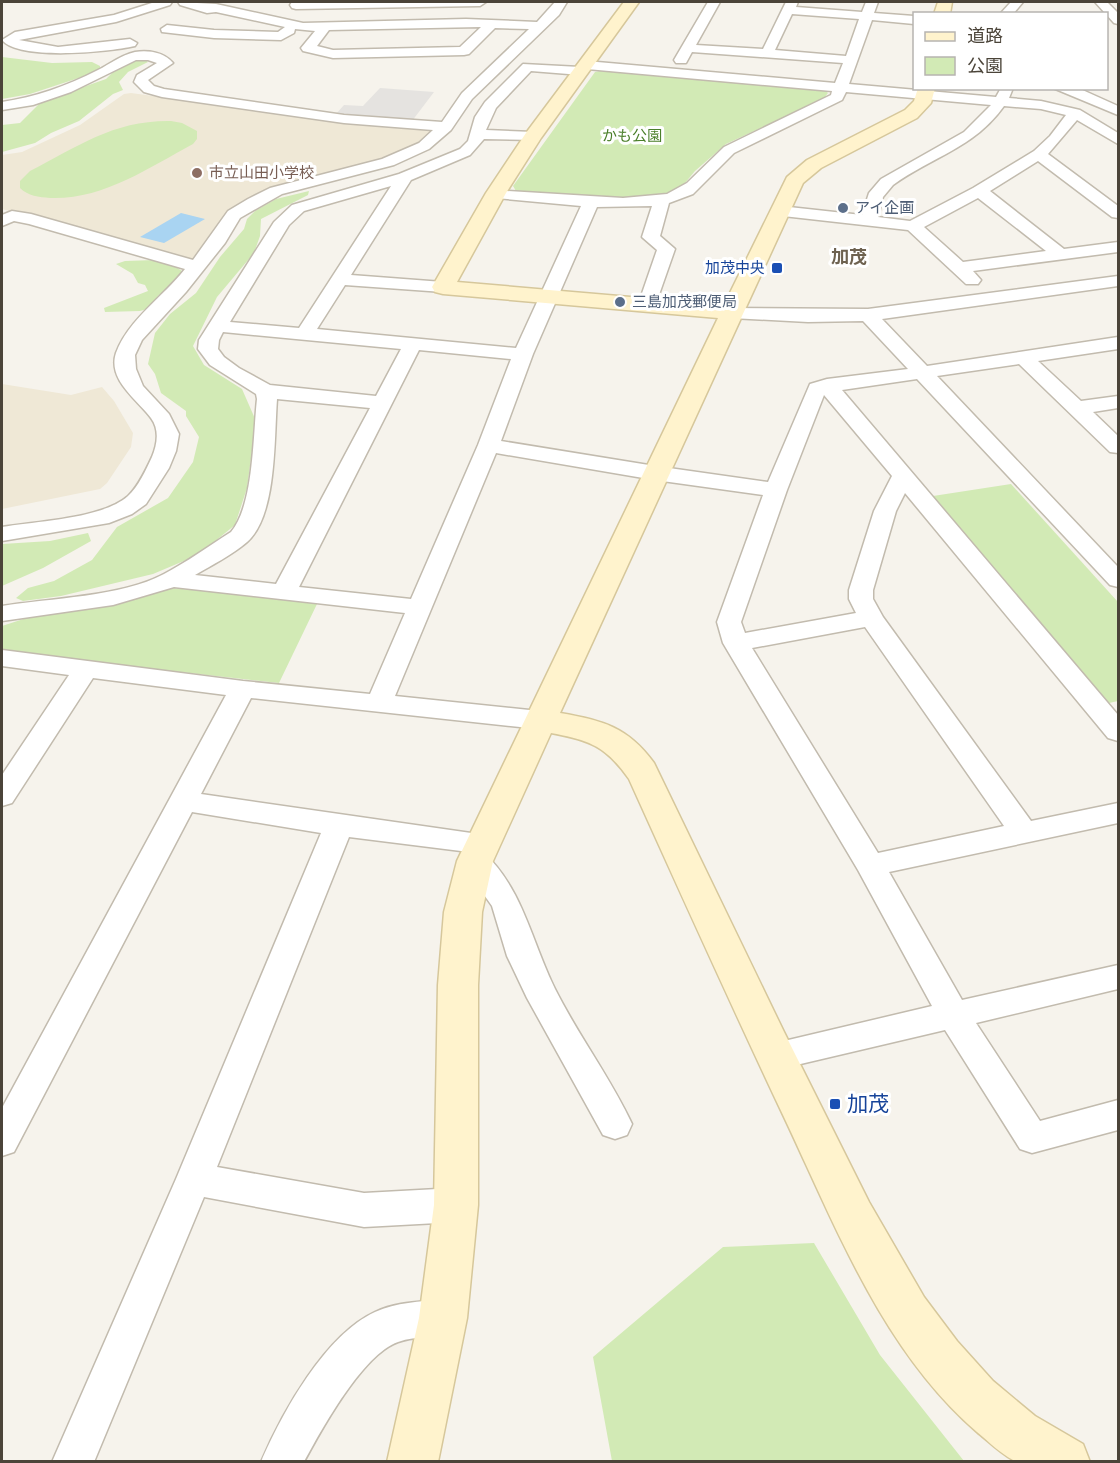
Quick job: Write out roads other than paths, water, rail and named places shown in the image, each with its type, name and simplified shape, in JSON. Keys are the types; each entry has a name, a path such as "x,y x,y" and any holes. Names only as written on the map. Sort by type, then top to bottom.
{"street":[{"path":"166,2 116,18 20,35 8,40 13,43 58,51 135,46 166,63 142,78 141,82 148,89 162,93 344,119 446,127"},
{"path":"184,2 215,6 290,24 326,27 466,23 538,26"},
{"path":"215,6 162,31 281,36 290,24 297,3 480,2"},
{"path":"466,23 480,2"},
{"path":"2,534 101,518 124,509 138,499 158,468 165,451 168,434 162,418 134,388 126,369 125,355 133,339 149,319 166,304 234,215 262,197 388,162 424,146 446,127 467,96 555,12 561,2"},
{"path":"443,287 496,193 533,137 631,2"},
{"path":"672,73 689,48 714,2"},
{"path":"496,193 636,202 662,199 688,190 721,155 729,150 837,97 872,2"},
{"path":"1101,2 1119,20"},
{"path":"767,54 790,6 868,17 913,20"},
{"path":"326,27 308,48 333,54 464,51 492,24"},
{"path":"2,106 39,98 99,75 135,46"},
{"path":"689,48 850,60"},
{"path":"382,404 265,391 217,361 208,349 208,340 289,215 298,208 405,177 465,152 480,134 485,112 502,90 528,67 672,73 842,88 1004,95 1075,113 1119,138"},
{"path":"1067,90 1119,111"},
{"path":"412,1461 443,1318 456,1205 458,986 463,912 478,852 731,312 795,181 804,171 901,121 917,109 926,92"},
{"path":"869,221 874,199 889,181 971,135 987,121 1004,95"},
{"path":"780,211 913,226 1039,154 1075,113"},
{"path":"480,134 533,137"},
{"path":"1039,154 1119,213"},
{"path":"305,333 405,177"},
{"path":"979,190 1060,254"},
{"path":"647,305 666,249 651,237 662,199"},
{"path":"379,703 489,445 523,354 592,200"},
{"path":"2,221 12,216 30,219 196,267"},
{"path":"913,226 990,297"},
{"path":"958,268 1119,247"},
{"path":"340,279 731,312 820,316 868,315 1119,281"},
{"path":"868,315 1117,576"},
{"path":"216,326 523,354"},
{"path":"1118,343 827,385 814,391 729,622 736,643 870,866 954,1016 1032,1138 1119,1115"},
{"path":"284,592 413,344"},
{"path":"1023,357 1119,447"},
{"path":"827,385 1119,732"},
{"path":"2,613 113,598 172,580 230,544 250,524 257,505 268,403 265,391"},
{"path":"1077,408 1119,402"},
{"path":"489,445 655,473 776,490"},
{"path":"903,476 885,511 861,590 861,599 871,618 1025,834"},
{"path":"172,580 419,607"},
{"path":"736,643 871,618"},
{"path":"2,658 243,689 539,720 596,733 615,741 628,753 645,776 775,1056 874,1256 915,1325 957,1379 998,1421 1037,1448 1065,1461"},
{"path":"2,796 86,668"},
{"path":"2,1141 243,689"},
{"path":"183,801 339,825 478,852"},
{"path":"870,866 1119,813"},
{"path":"73,1461 194,1179 339,825"},
{"path":"478,852 506,903 523,956 543,998 615,1124"},
{"path":"775,1056 1119,977"},
{"path":"194,1179 364,1210 456,1205"},
{"path":"282,1461 294,1435 322,1392 365,1340 388,1326 443,1318"}],"water":[{"path":"181,213 205,219 164,243 140,237"}],"place":[{"name":"市立山田小学校","path":"197,173"},
{"name":"アイ企画","path":"843,208"},
{"name":"加茂中央","path":"777,268"},
{"name":"三島加茂郵便局","path":"620,302"},
{"name":"加茂","path":"835,1104"}],"district":[{"name":"加茂","path":"849,257"}],"park label":[{"name":"かも公園","path":"632,136"}]}
